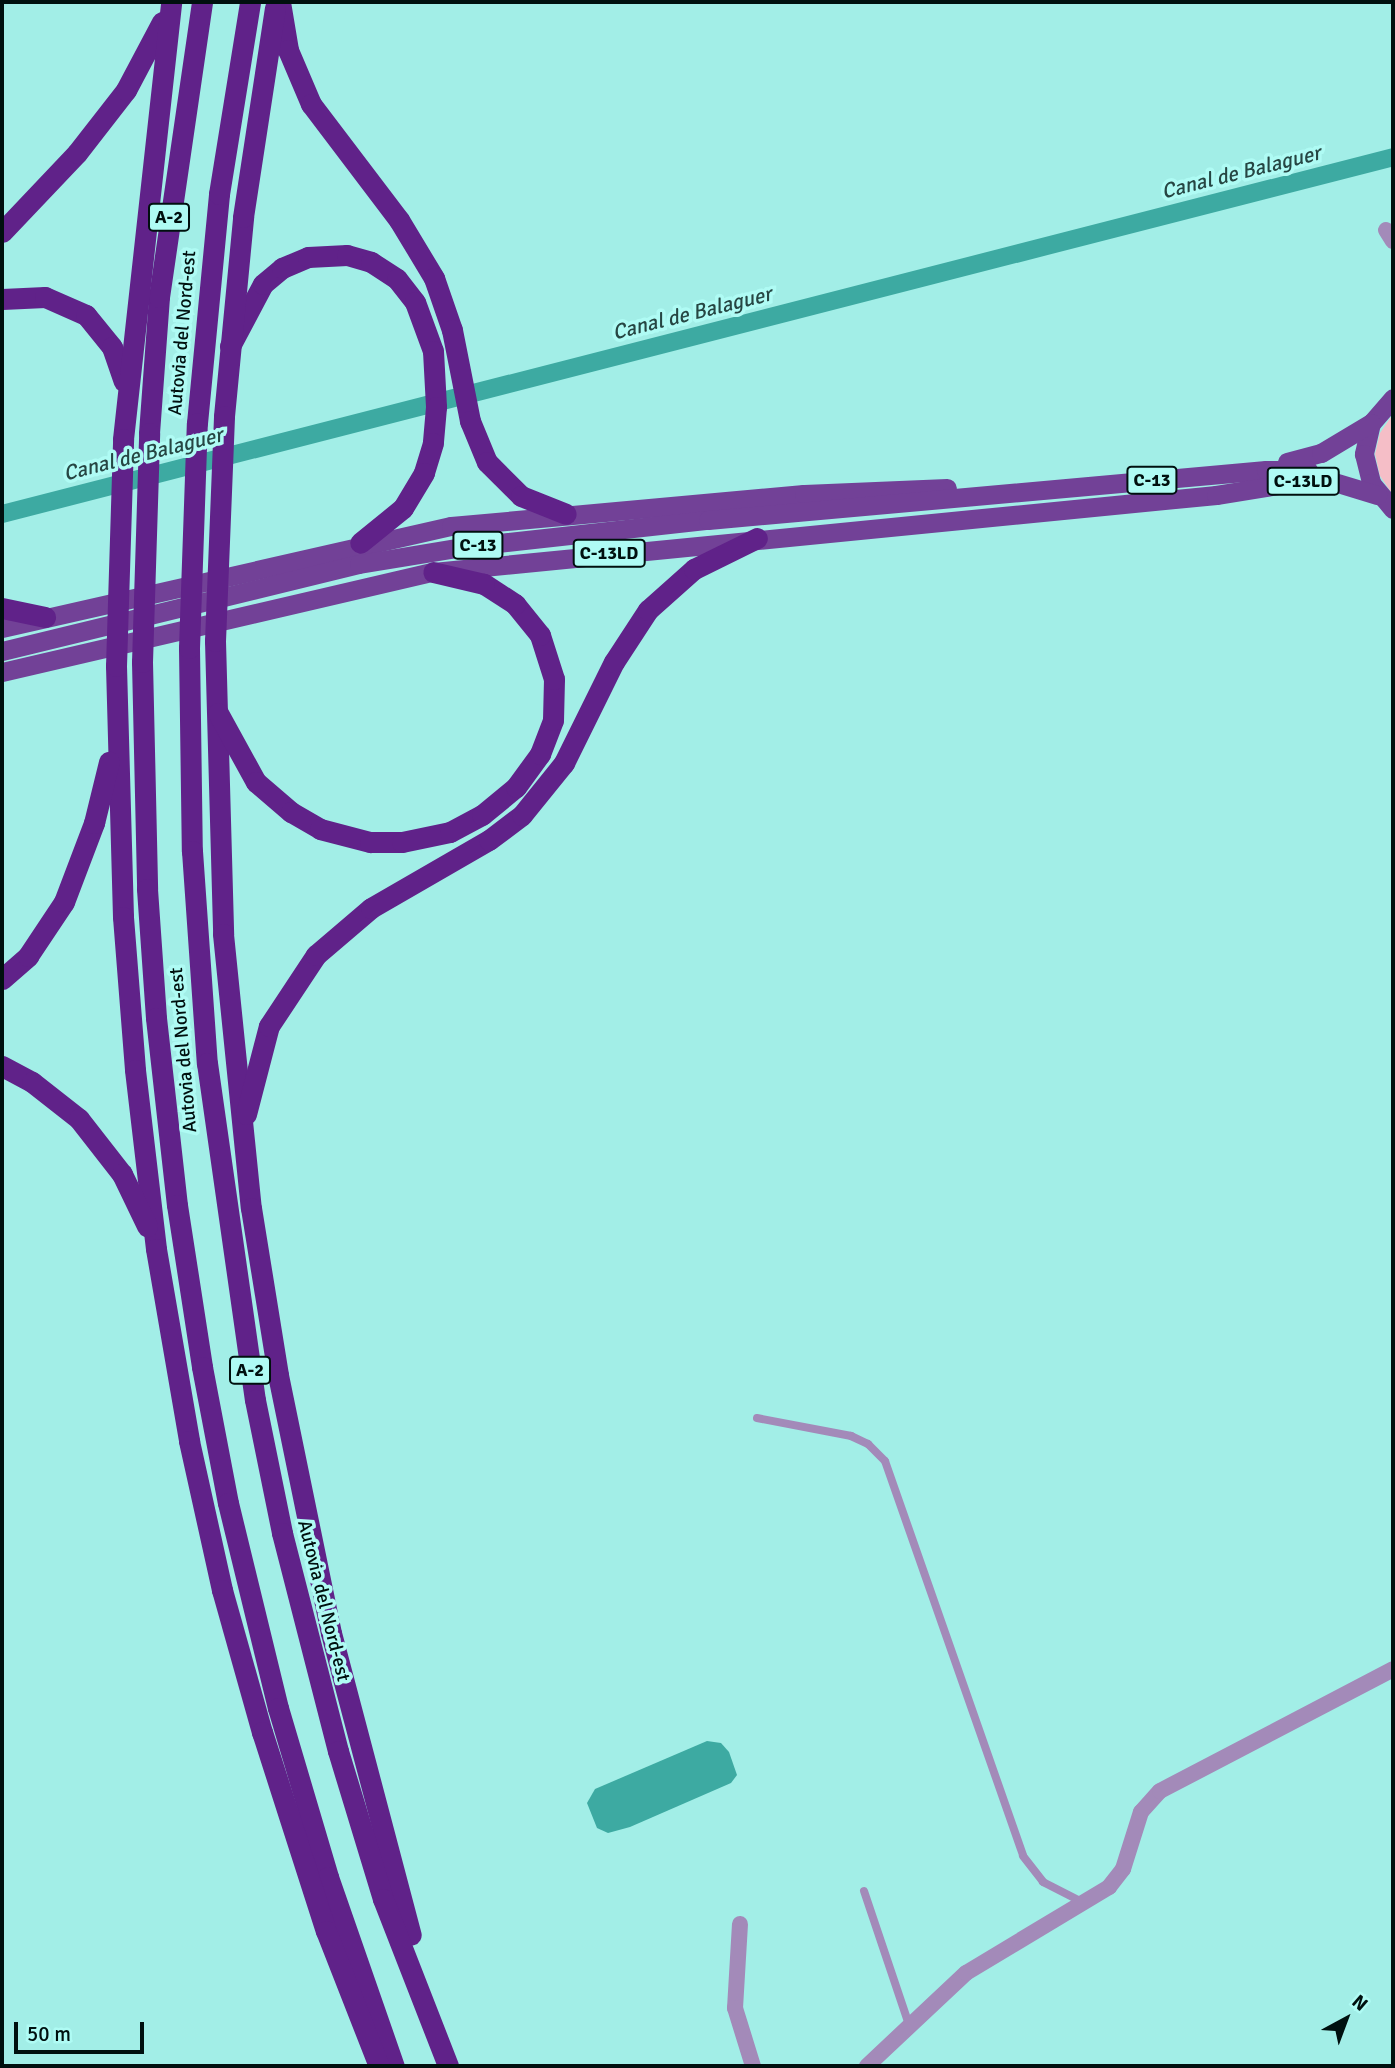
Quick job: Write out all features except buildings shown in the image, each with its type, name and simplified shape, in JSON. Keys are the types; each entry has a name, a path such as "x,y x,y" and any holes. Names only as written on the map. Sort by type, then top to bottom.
{"highway":[{"name":"Autovia del Nord-est","path":"202,2 159,296 149,433 142,662 147,889 156,1018 177,1205 202,1367 231,1517 278,1709 324,1864 394,2066"},
{"name":"Autovia del Nord-est","path":"250,2 219,194 197,423 189,648 192,851 207,1063 255,1400 282,1533 338,1752 383,1899 448,2066"},
{"path":"278,2 248,179 224,416 215,641 223,934 242,1140 300,1488 348,1708 426,1984 425,2010"},
{"path":"278,2 288,50 301,86 321,122 399,220 425,260 447,313 470,421 482,454 501,480 530,501 566,514"},
{"path":"2,232 77,153 126,90 170,5"},
{"path":"170,5 126,390 123,439 116,736 128,991 156,1249 197,1482 244,1673 326,1931 379,2066"},
{"path":"230,346 250,300 272,275 308,257 347,255 372,262 407,289 425,322 435,371 435,429 424,473 411,496 386,525 360,543"},
{"path":"2,299 45,297 86,315 112,347 126,390"},
{"path":"242,1140 254,1074 269,1026 316,955 371,908 489,840 522,815 564,763 614,662 648,610 694,569 757,538"},
{"path":"215,705 256,782 291,812 320,829 370,842 402,842 450,832 482,816 527,775 547,741 555,707 553,672 540,635 515,604 484,584 433,572"},
{"path":"2,608 45,617"},
{"path":"2,979 29,956 64,902 94,823 116,736"},
{"path":"2,1066 49,1094 97,1139 122,1174 156,1249"}],"main road":[{"name":"C-13","path":"1266,470 1321,453 1371,423 1393,398"},
{"path":"1371,423 1364,453 1374,489"},
{"name":"C-13","path":"2,651 346,567 462,547 1266,470 1327,469 1374,489 1393,509"},
{"name":"C-13LD","path":"2,672 433,572 757,538 1216,495 1321,478 1374,489"},
{"path":"2,628 360,543 451,526 566,514 915,487 1039,490"}],"street":[{"path":"867,2066 967,1973 1082,1902 1102,1893 1119,1876 1141,1812 1160,1791 1393,1669"},
{"path":"740,1924 735,2008 753,2066"}],"lane":[{"path":"757,1418 850,1436 868,1444 885,1461 1023,1856 1043,1882 1082,1902"},
{"path":"864,1891 909,2025"}],"shaded area":[{"path":"1393,414 1393,495 1380,476 1375,454 1380,433"}],"water":[{"path":"707,1741 721,1743 729,1752 737,1775 731,1783 630,1827 608,1833 597,1828 587,1803 595,1789"}],"waterway":[{"name":"Canal de Balaguer","path":"2,514 1393,157"}]}
